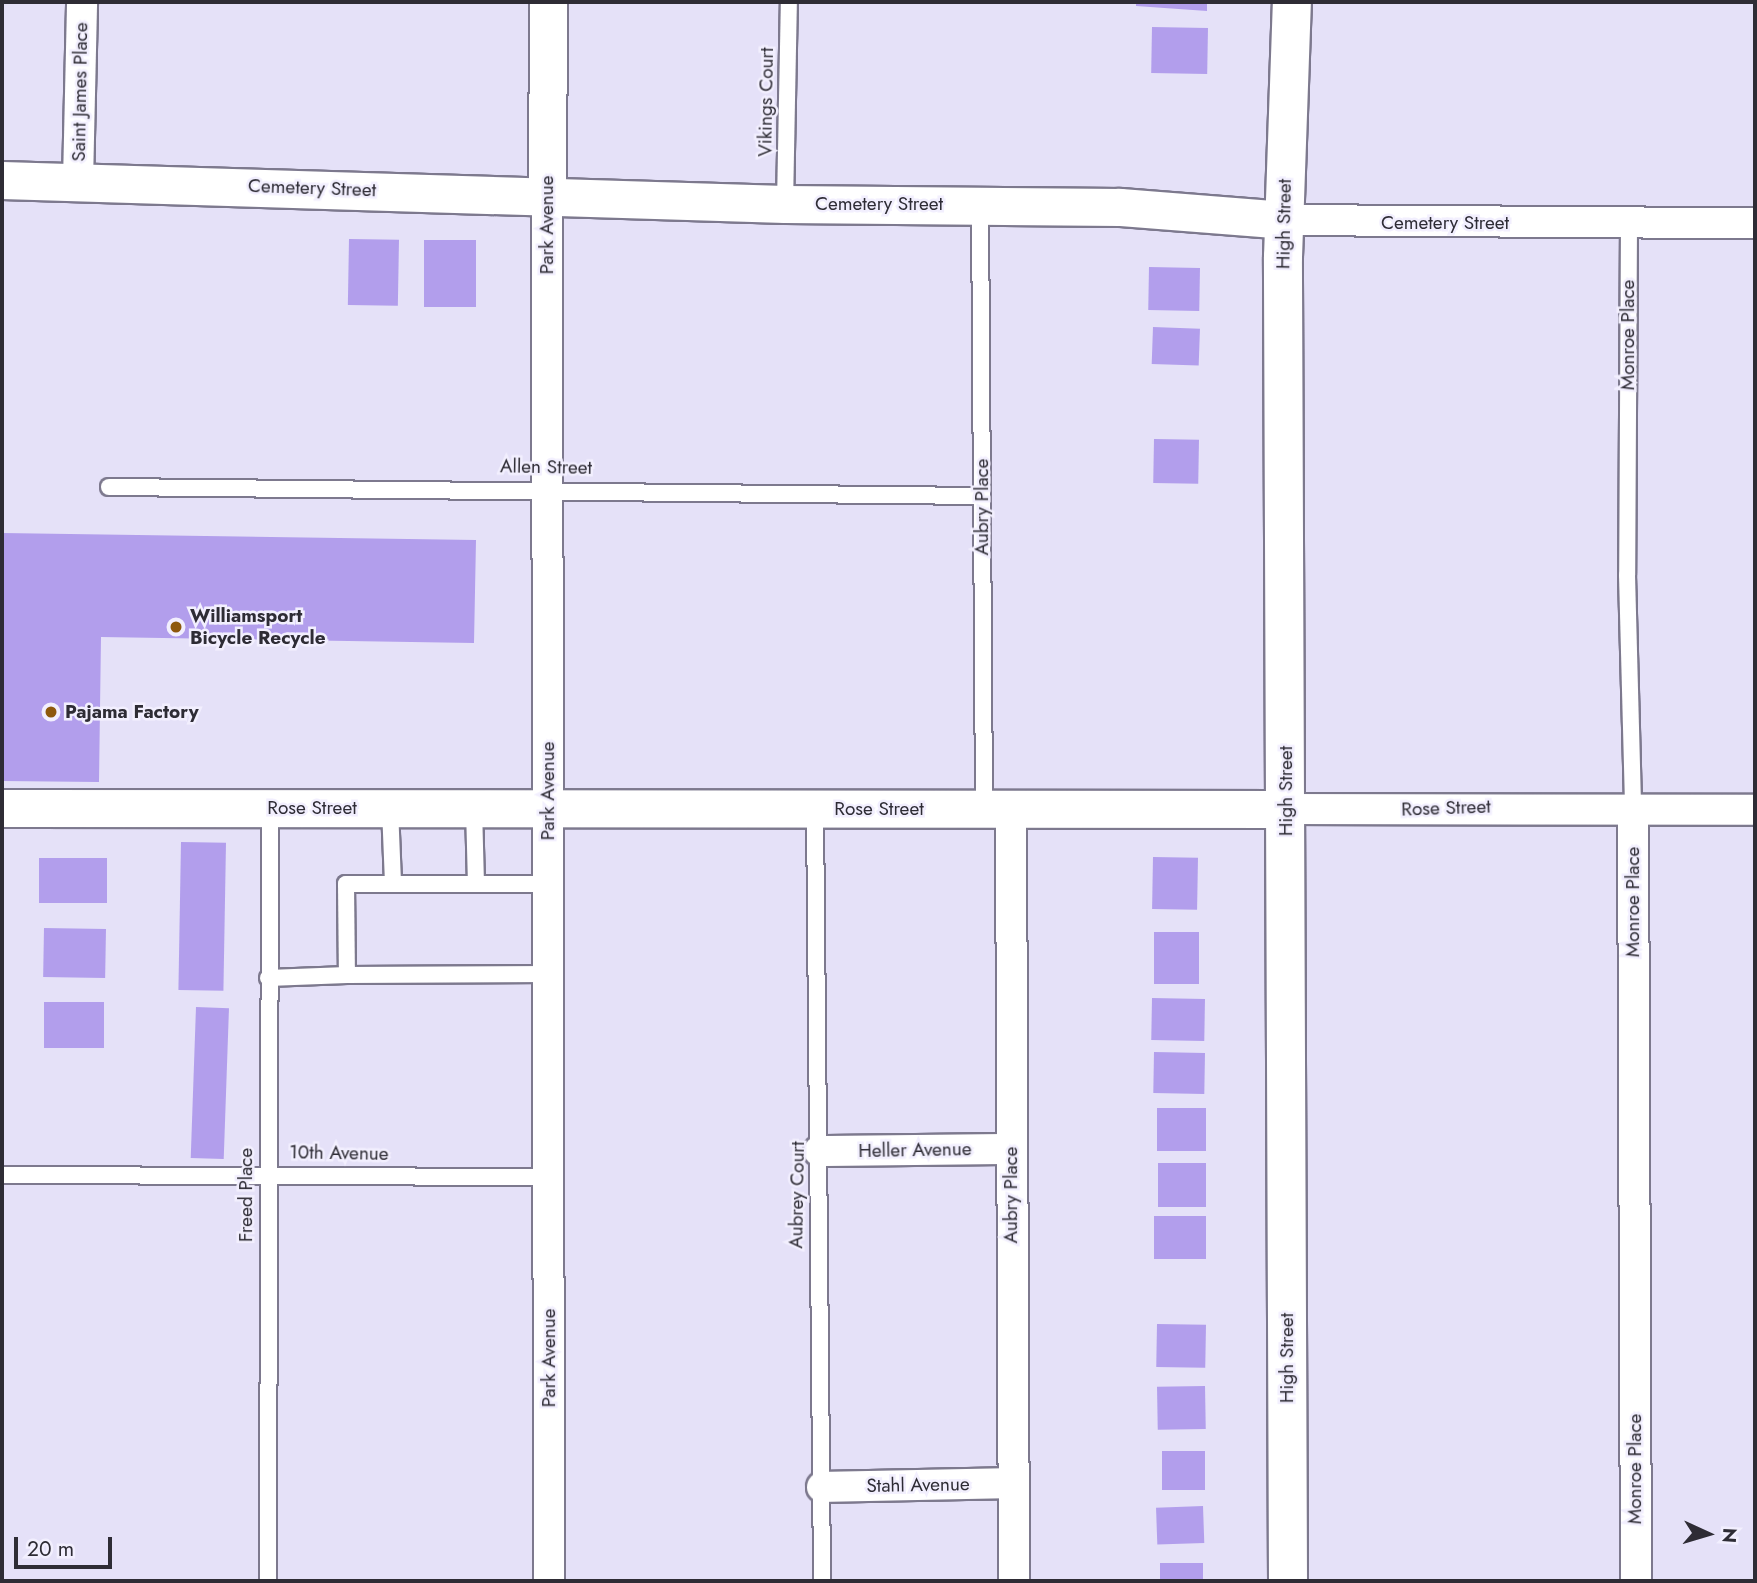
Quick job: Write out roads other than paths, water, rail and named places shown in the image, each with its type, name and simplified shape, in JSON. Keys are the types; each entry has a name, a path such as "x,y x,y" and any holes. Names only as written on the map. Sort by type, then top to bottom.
{"main road":[{"name":"High Street","path":"1288,1581 1284,220 1292,2"}],"street":[{"name":"Saint James Place","path":"78,181 82,2"},
{"name":"Park Avenue","path":"548,2 550,1581"},
{"name":"Cemetery Street","path":"2,180 547,194 785,204 980,204 1284,220 1755,223"},
{"name":"Rose Street","path":"2,808 1755,810"},
{"name":"Aubry Place","path":"998,809 1011,1149 1014,1581"},
{"name":"Monroe Place","path":"1633,810 1636,1581"},
{"name":"Heller Avenue","path":"819,1151 1011,1149"},
{"name":"Stahl Avenue","path":"822,1487 1013,1483"}],"lane":[{"name":"Vikings Court","path":"785,204 789,2"},
{"name":"Aubry Place","path":"980,204 982,496 998,809"},
{"name":"Monroe Place","path":"1629,223 1627,575 1633,810"},
{"name":"Allen Street","path":"109,487 547,488 982,496"},
{"name":"Freed Place","path":"268,1581 270,808"},
{"path":"390,808 393,883"},
{"path":"474,808 476,883"},
{"name":"Aubrey Court","path":"815,809 819,1151 816,1343 822,1487 822,1581"},
{"path":"347,975 346,884 548,884"},
{"path":"268,978 549,974"},
{"name":"10th Avenue","path":"2,1175 267,1173 549,1177"}],"place":[{"name":"Williamsport Bicycle Recycle","path":"176,627"},
{"name":"Pajama Factory","path":"51,712"}]}
